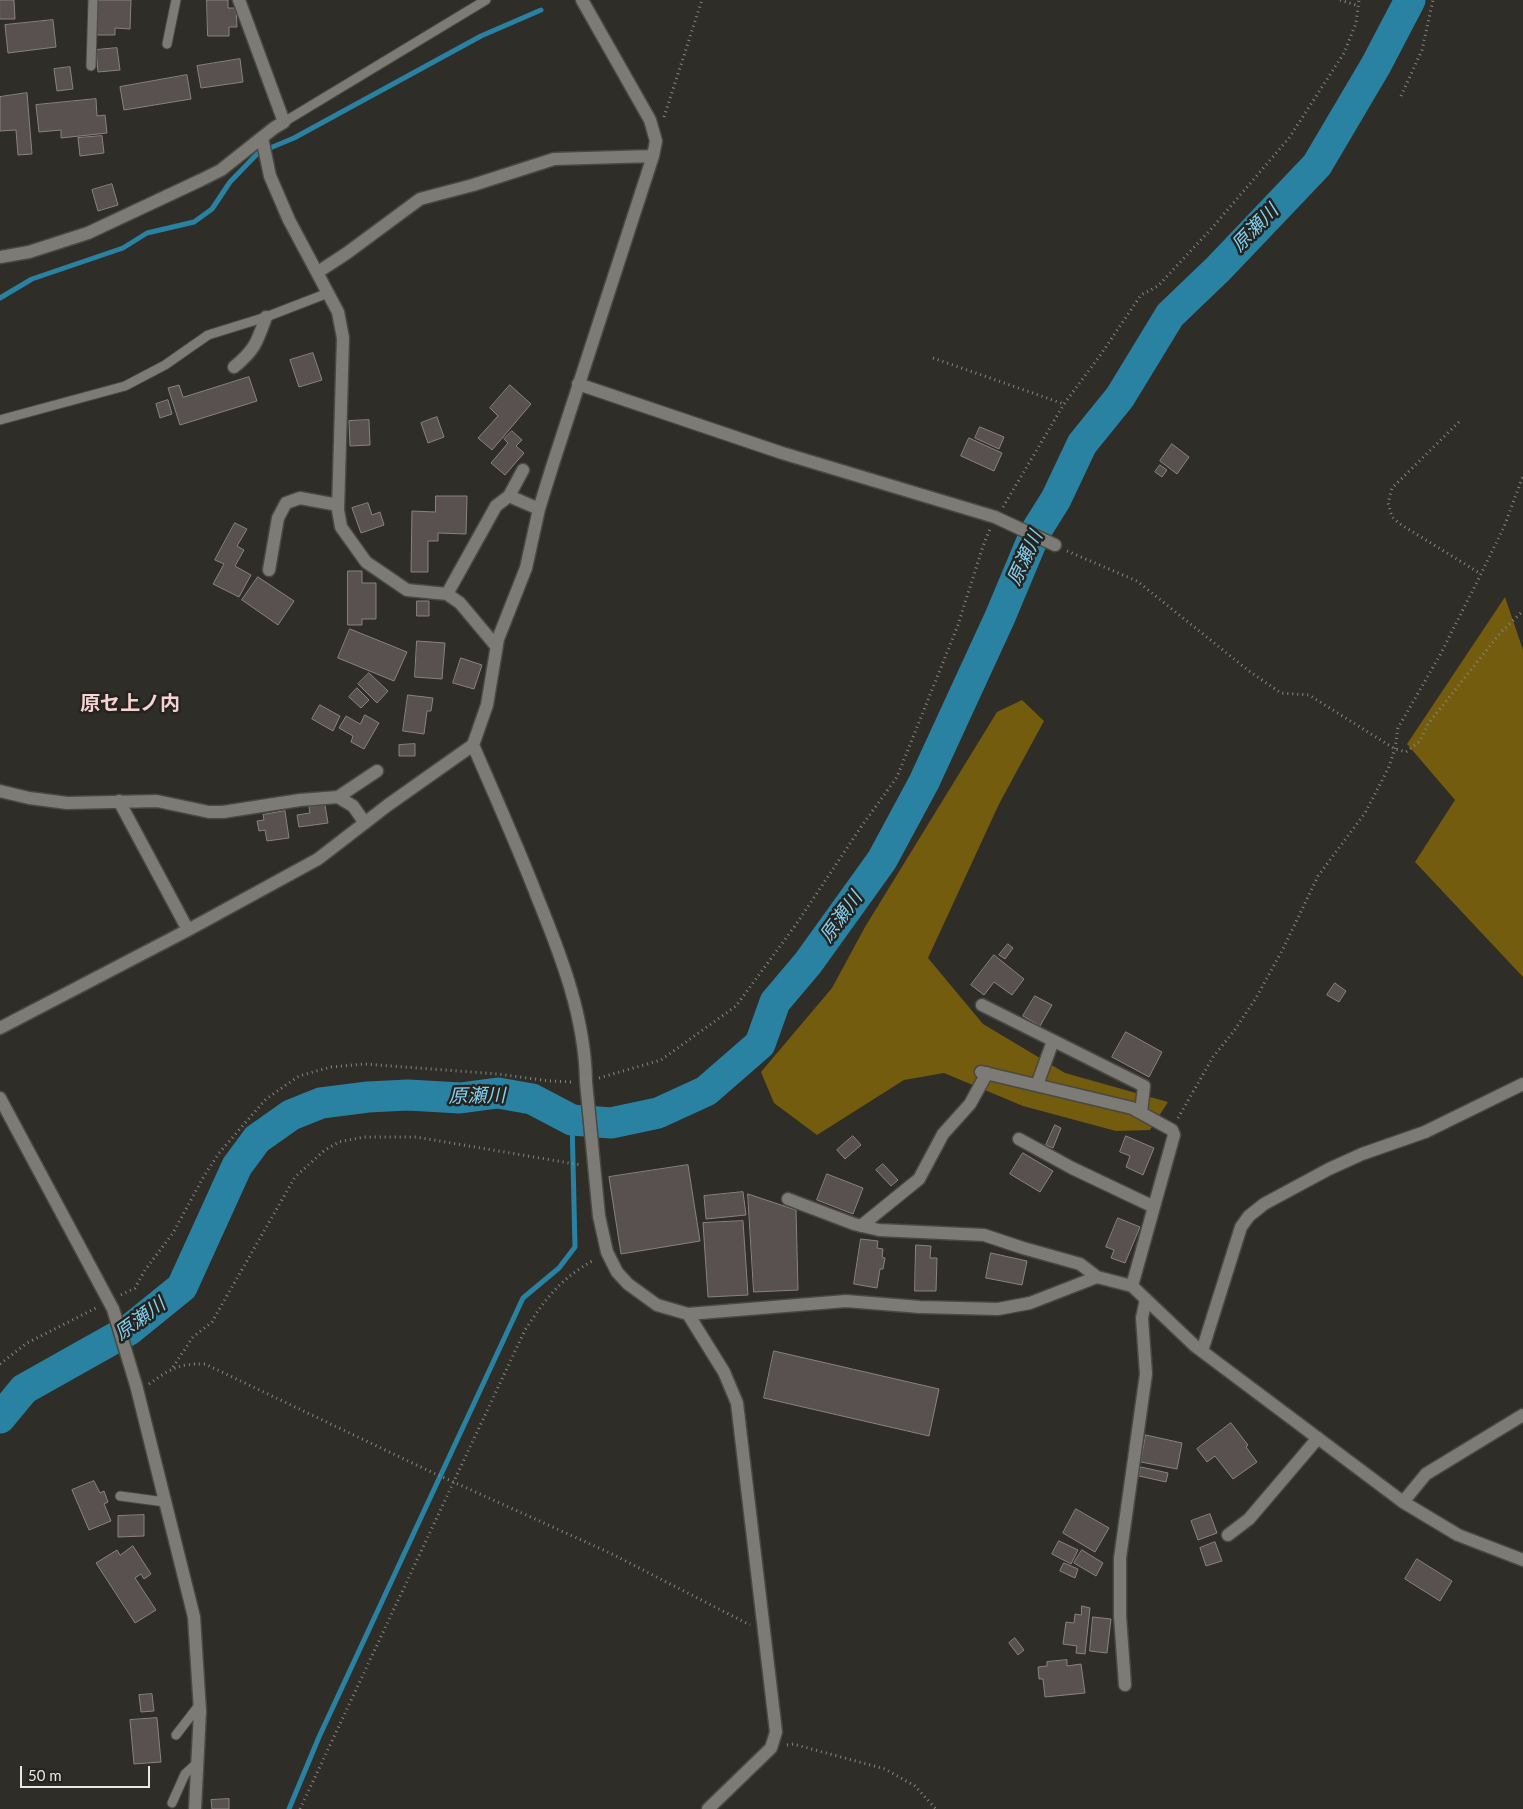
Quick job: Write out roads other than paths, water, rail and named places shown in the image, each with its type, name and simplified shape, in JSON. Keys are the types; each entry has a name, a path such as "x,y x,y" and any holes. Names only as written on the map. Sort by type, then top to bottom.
{"street":[{"path":"0,257 29,252 88,233 221,170 284,122 239,0"},
{"path":"0,1028 188,930 318,859 473,745 487,705 496,646 526,568 540,509 578,384 635,215 656,141 650,120 582,0"},
{"path":"262,138 270,176 289,220 338,312 343,338 338,505 341,527 366,562 407,590 447,594 460,603 496,646"},
{"path":"318,272 420,199 473,185 554,158 653,156"},
{"path":"234,367 256,346 266,318"},
{"path":"578,384 782,453 997,518 1055,545"},
{"path":"447,594 496,506 509,496 523,470"},
{"path":"509,496 540,509"},
{"path":"269,570 278,518 286,503 300,498 338,505"},
{"path":"473,745 516,843 557,946 577,1010 586,1061 593,1164 600,1216 607,1252 618,1272 628,1284 657,1305 688,1314 846,1302 920,1307 998,1309 1030,1303 1097,1277"},
{"path":"0,791 29,798 67,803 157,801 209,812 223,812 300,800 338,797 377,771"},
{"path":"338,797 353,806 365,823"},
{"path":"119,802 188,930"},
{"path":"982,1005 1144,1086 1141,1113"},
{"path":"1037,1085 1053,1041"},
{"path":"861,1226 919,1179 944,1134 970,1104 984,1072 1132,1108 1172,1130 1174,1135 1132,1286"},
{"path":"1202,1351 1241,1227 1249,1216 1264,1204 1329,1169 1362,1154 1425,1132 1523,1084"},
{"path":"0,1098 111,1305 137,1388 194,1617 200,1704 195,1809"},
{"path":"1019,1139 1072,1168 1154,1207"},
{"path":"788,1199 861,1226 880,1230 984,1235 1080,1264 1097,1277 1132,1286 1202,1351 1403,1502 1458,1535 1523,1560"},
{"path":"1125,1685 1120,1616 1120,1558 1146,1374 1142,1318 1146,1298"},
{"path":"688,1314 724,1372 737,1403 776,1732 771,1748 708,1809"},
{"path":"1403,1502 1426,1474 1523,1415"},
{"path":"1228,1535 1249,1519 1318,1438"}],"lane":[{"path":"90,66 93,0"},
{"path":"166,44 176,0"},
{"path":"284,122 486,0"},
{"path":"0,420 125,386 165,364 208,335 266,318 328,293"},
{"path":"120,1496 165,1502"},
{"path":"176,1734 200,1704"},
{"path":"172,1803 186,1774 197,1763"}],"waterway":[{"name":"原瀬川","path":"0,1418 24,1389 129,1330 182,1287 237,1166 257,1139 291,1115 321,1103 368,1097 408,1095 460,1098 498,1093 532,1099 572,1120 611,1123 658,1113 706,1091 760,1044 775,1002 808,963 882,860 924,782 1000,617 1036,531 1056,499 1082,444 1120,397 1170,315 1218,269 1317,165 1376,65 1410,0"},
{"path":"0,298 32,279 123,248 147,233 194,222 212,209 230,182 258,153 294,138 481,36 541,10"},
{"path":"289,1809 319,1737 523,1298 559,1268 575,1247 572,1120"}],"district":[{"name":"原セ上ノ内","path":"130,704"}]}
